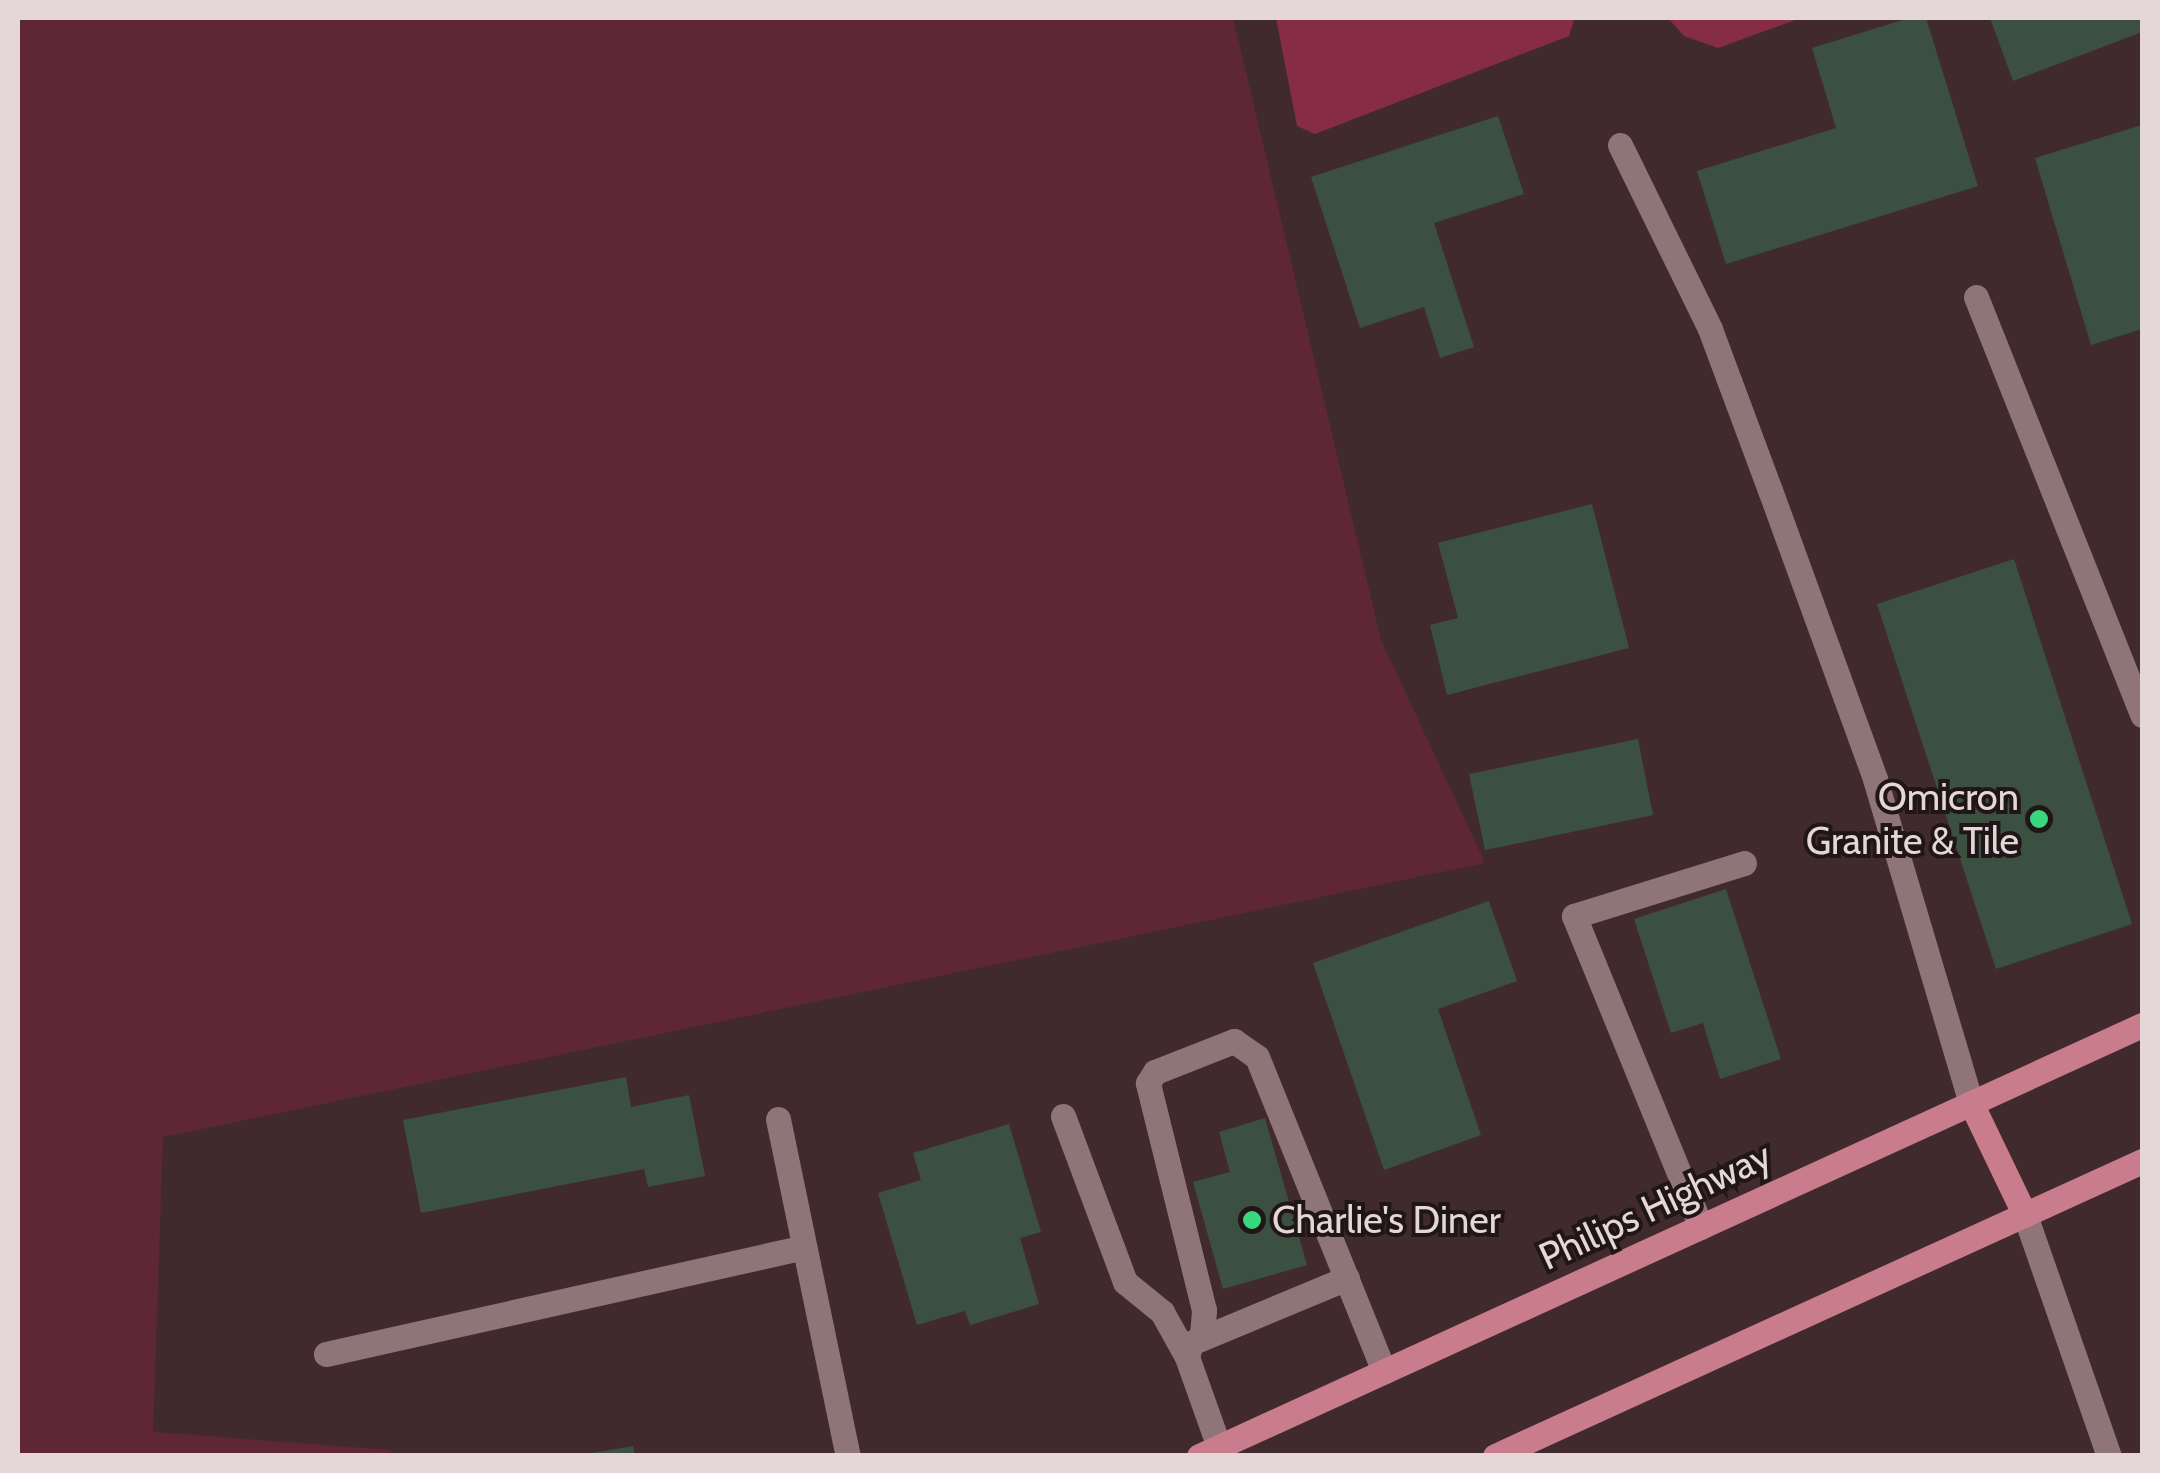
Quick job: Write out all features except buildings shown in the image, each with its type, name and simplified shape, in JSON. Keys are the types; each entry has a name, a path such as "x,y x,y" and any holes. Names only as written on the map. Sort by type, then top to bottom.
{"main road":[{"name":"Philips Highway","path":"1209,1451 2142,1025"},
{"path":"1971,1103 2024,1215"},
{"path":"1495,1456 2142,1162"}],"lane":[{"path":"1620,145 1710,328 1770,490 1875,778 1971,1103"},
{"path":"1976,298 2142,715"},
{"path":"1701,1226 1574,916 1744,863"},
{"path":"1187,1357 1202,1334 1204,1310 1147,1096 1155,1072 1234,1041 1258,1057 1384,1371"},
{"path":"1063,1116 1125,1282 1162,1312 1187,1357 1209,1451"},
{"path":"778,1119 848,1456"},
{"path":"2024,1215 2109,1456"},
{"path":"326,1354 803,1247"},
{"path":"1202,1334 1347,1278"}],"shaded area":[{"path":"18,18 1233,18 1381,640 1485,863 163,1137 153,1432 391,1450 392,1455 18,1455"},
{"path":"1276,18 1574,20 1569,36 1315,134 1297,126"},
{"path":"1668,18 1801,18 1718,48 1684,36"}],"place":[{"name":"Omicron Granite & Tile","path":"2039,819"},
{"name":"Charlie's Diner","path":"1252,1220"}]}
